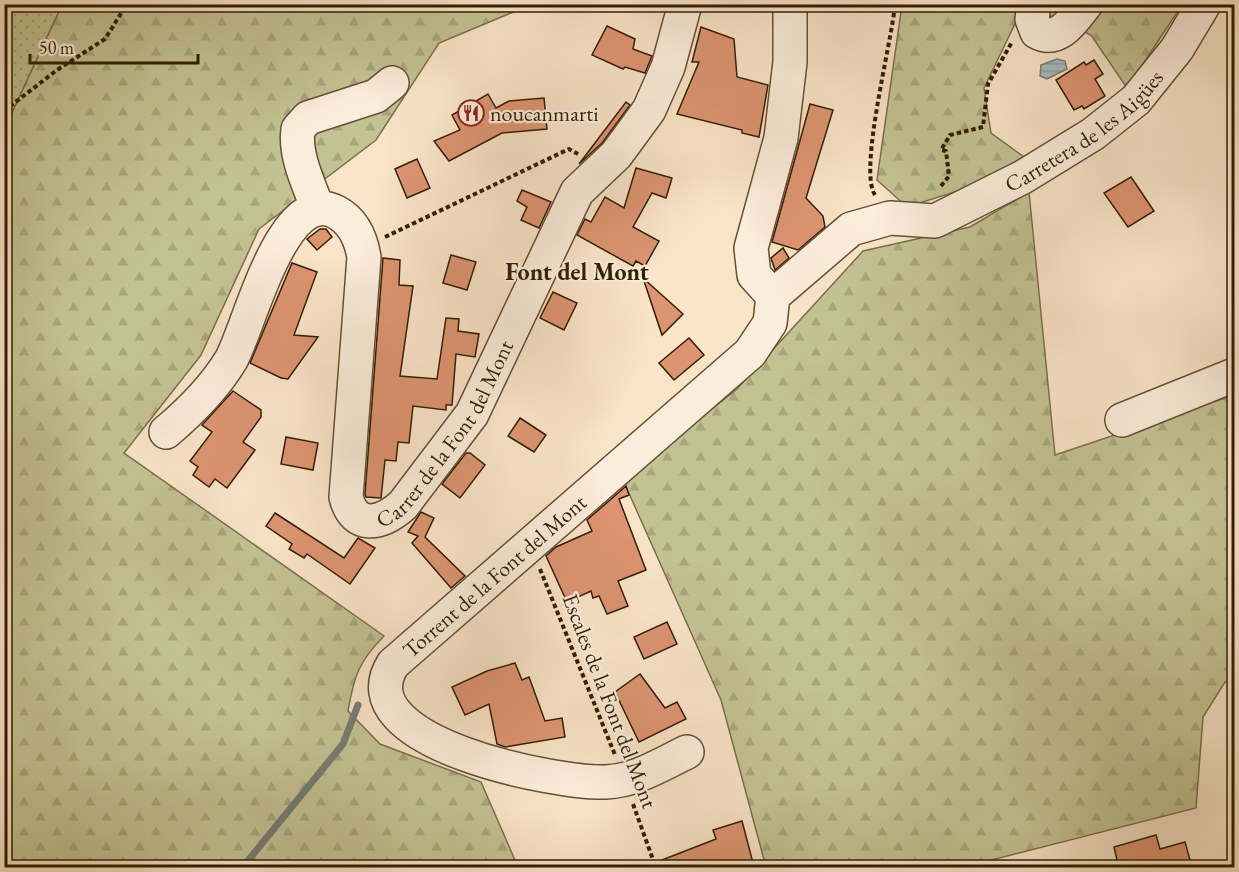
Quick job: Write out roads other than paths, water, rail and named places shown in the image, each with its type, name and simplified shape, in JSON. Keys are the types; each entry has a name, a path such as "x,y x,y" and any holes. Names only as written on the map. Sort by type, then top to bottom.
{"street":[{"name":"Carrer de la Font del Mont","path":"318,209 333,211 348,222 363,248 364,267 346,497 357,516 378,521 392,515 403,505 472,414 577,192 620,150 649,110 668,67 684,4"},
{"path":"773,296 754,275 751,248 781,138 790,62 790,4"},
{"path":"1027,27 1042,35 1056,34 1069,25 1086,4"},
{"name":"Carretera de les Aigües","path":"773,296 851,230 936,207 1023,177 1093,134 1136,100 1177,49 1204,4"},
{"path":"166,432 196,405 222,374 239,345 275,250 298,219 318,209 305,176 298,143 298,129 308,118 376,96 392,83"},
{"name":"Torrent de la Font del Mont","path":"687,752 625,781 581,782 492,763 422,735 397,717 387,702 385,682 393,664 750,353 770,323 773,296"},
{"path":"1122,420 1234,375"}],"water":[{"path":"1057,59 1065,61 1067,69 1047,79 1040,76 1041,65"}],"waterway":[{"path":"242,868 343,744 358,705"}],"place":[{"name":"noucanmarti","path":"471,113"}],"district":[{"name":"Font del Mont","path":"577,271"}]}
